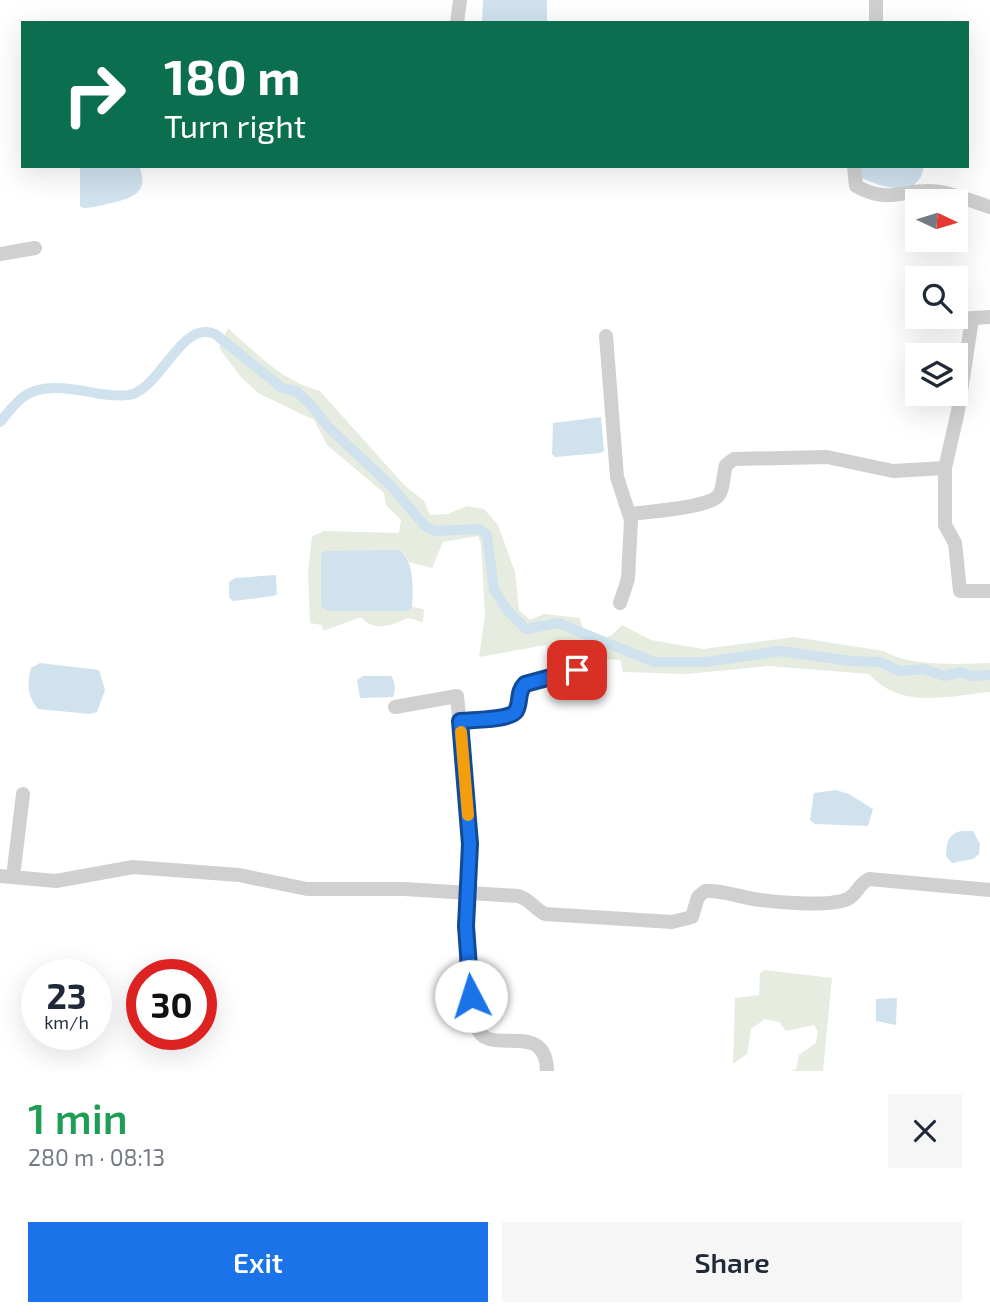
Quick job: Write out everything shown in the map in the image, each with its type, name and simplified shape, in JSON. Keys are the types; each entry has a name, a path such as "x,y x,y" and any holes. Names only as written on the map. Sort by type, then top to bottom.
{"street":[{"path":"457,21 460,0"},
{"path":"876,0 876,21"},
{"path":"854,168 856,186 869,193 883,196 930,191 990,207"},
{"path":"0,254 35,248"},
{"path":"968,319 990,317"},
{"path":"972,319 958,411 945,468 945,525 955,543 960,592 990,591"},
{"path":"606,336 617,477 631,520 629,566 620,603"},
{"path":"629,514 670,509 715,499 721,491 726,465 734,459 827,457 893,471 945,468"},
{"path":"460,721 509,717 517,710 520,690 525,684 591,668"},
{"path":"395,707 457,696 470,844 466,926 468,978 477,1028 485,1038 539,1046 545,1053 547,1071"},
{"path":"23,794 7,876 56,881 133,867 239,875 307,889 425,890 468,895 518,896 531,902 538,911 545,914 672,922 682,922 692,917 698,897 710,891 757,900 802,903 844,901 854,895 864,881 875,879 990,890"}],"shaded area":[{"path":"228,328 282,374 320,391 404,485 424,501 430,515 448,514 467,506 484,509 498,525 515,572 519,610 530,620 544,614 580,618 585,639 597,643 622,625 651,640 703,649 794,637 884,651 921,662 990,663 990,692 942,698 910,697 896,693 869,674 768,666 686,674 623,672 620,660 599,659 595,670 549,676 546,645 479,657 485,615 481,544 478,536 443,542 432,568 409,562 404,553 328,611 408,611 412,607 424,609 423,622 407,618 389,625 377,626 361,617 323,631 322,625 310,623 308,572 312,536 324,531 399,533 401,520 386,505 384,493 327,445 314,420 258,393 240,376 219,348"},
{"path":"765,970 832,978 823,1071 791,1071 796,1069 799,1055 816,1043 818,1032 814,1025 786,1031 779,1022 765,1019 751,1029 747,1054 733,1064 735,998 759,995 760,973"}],"water":[{"path":"483,0 547,0 547,21 482,21"},
{"path":"80,168 140,168 141,188 132,196 97,206 80,206"},
{"path":"857,168 923,168 915,184 907,187 888,187 859,177"},
{"path":"601,417 604,451 555,457 552,454 553,423"},
{"path":"400,550 405,555 412,577 412,607 408,611 328,611 321,606 321,553"},
{"path":"276,575 277,594 273,596 233,601 229,597 229,582 235,578"},
{"path":"40,663 99,670 105,690 97,712 90,714 38,709 30,694 29,685 31,668"},
{"path":"363,676 391,676 395,686 393,697 360,698 357,680"},
{"path":"836,790 849,794 873,809 868,826 815,824 810,820 814,793"},
{"path":"973,831 980,844 979,854 973,859 952,863 946,856 948,843 953,834"},
{"path":"897,998 896,1025 876,1021 876,999"}],"waterway":[{"path":"0,422 22,398 43,389 63,388 101,394 133,394 144,388 192,336 203,332 215,334 282,388 296,391 328,427 390,485 425,526 435,531 479,529 487,535 494,590 508,611 526,629 558,623 654,662 706,662 780,651 850,661 880,662 899,671 924,669 944,676 962,672 971,676 990,675"}],"slow traffic":[{"path":"461,732 468,815"}],"route":[{"path":"471,996 466,926 470,844 460,721 514,715 520,690 525,684 577,670"}]}
